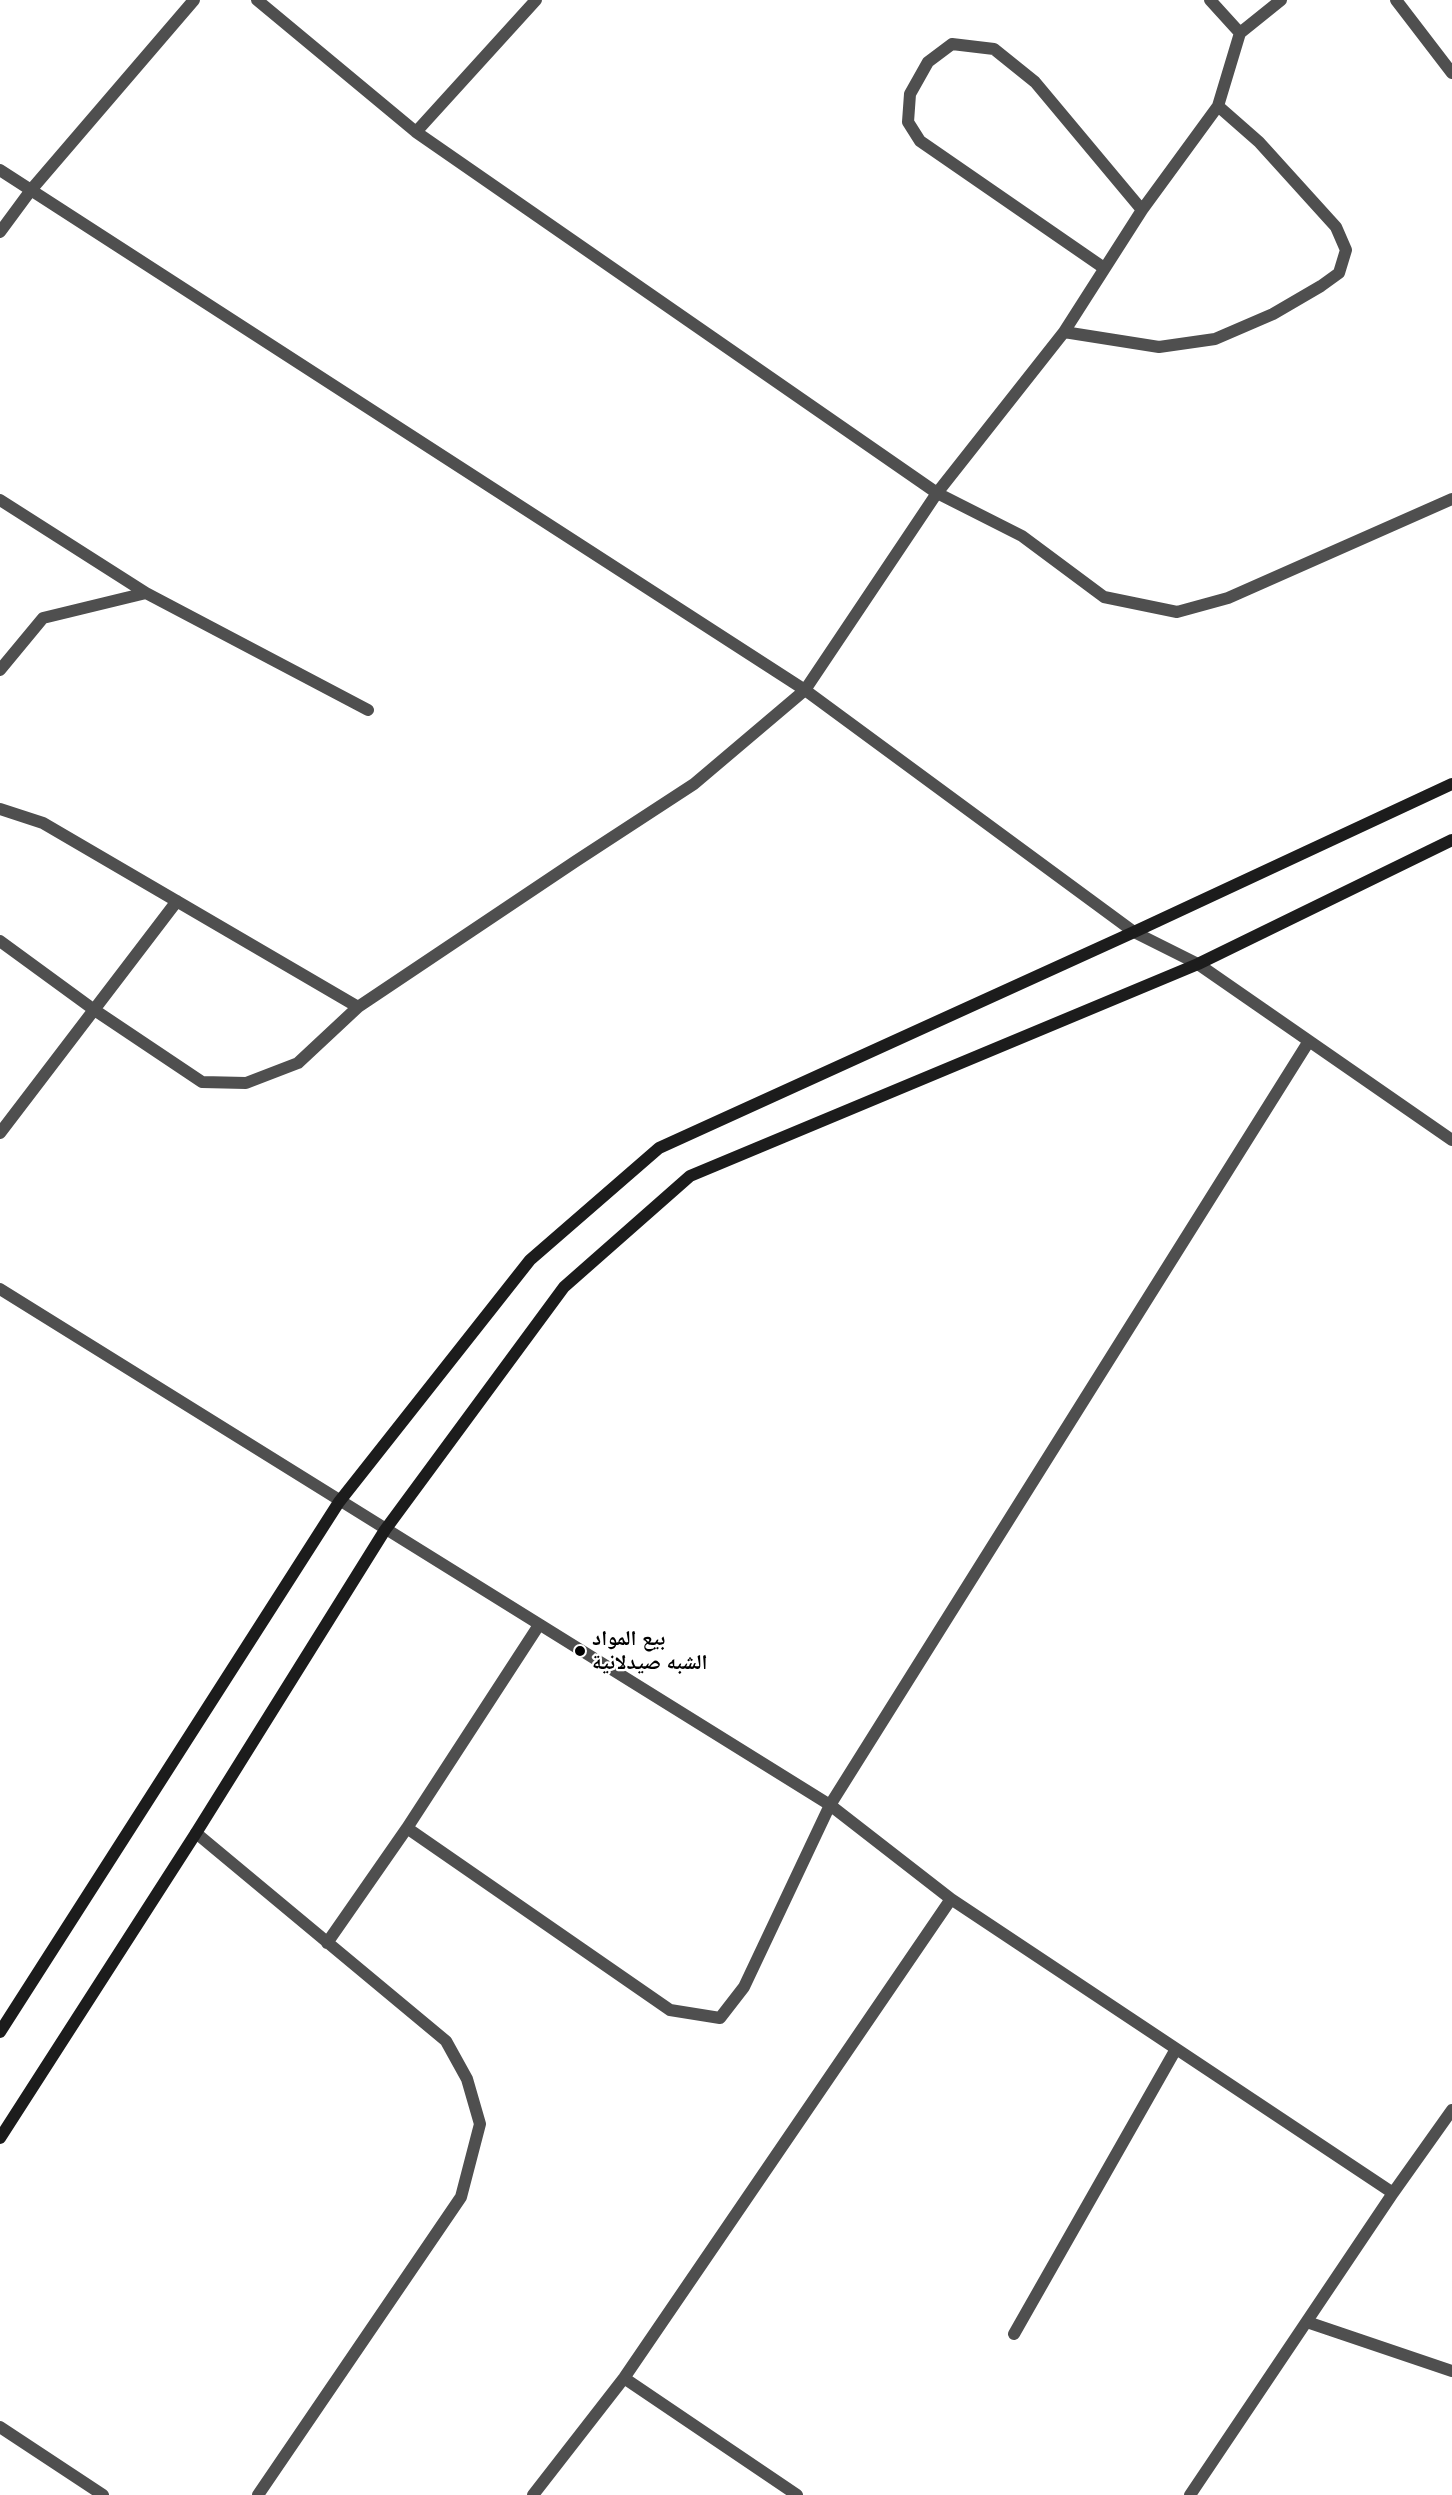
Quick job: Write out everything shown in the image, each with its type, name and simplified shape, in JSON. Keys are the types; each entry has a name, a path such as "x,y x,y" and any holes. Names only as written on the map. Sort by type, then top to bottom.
{"street":[{"path":"0,232 31,190 194,0"},
{"path":"257,0 416,132 937,493 1022,536 1104,597 1177,612 1228,598 1452,499"},
{"path":"416,132 536,0"},
{"path":"1210,0 1240,33"},
{"path":"0,941 93,1009 202,1082 246,1083 298,1062 358,1007 694,784 805,690 937,493 1064,332 1142,210 1218,106 1240,33 1281,0"},
{"path":"1396,0 1452,73"},
{"path":"1104,268 920,141 909,122 910,94 928,62 952,44 994,49 1035,82 1142,210"},
{"path":"1064,332 1159,347 1215,339 1273,314 1339,273 1346,250 1336,227 1258,142 1218,106"},
{"path":"0,170 805,690 1134,932 1198,964 1452,1140"},
{"path":"0,500 146,593 368,710"},
{"path":"0,670 43,618 146,593"},
{"path":"0,2032 339,1502 530,1260 659,1148 1134,932 1452,784"},
{"path":"0,810 43,823 358,1007"},
{"path":"0,2138 196,1833 385,1530 564,1287 690,1176 1198,964 1452,840"},
{"path":"0,1133 177,901"},
{"path":"406,1828 670,2010 720,2018 744,1988 830,1805 1309,1041"},
{"path":"0,1289 339,1502 830,1805 951,1899 1393,2193"},
{"path":"327,1943 406,1828 539,1625"},
{"path":"196,1833 446,2041 467,2079 480,2124 461,2197 258,2495"},
{"path":"533,2495 624,2378 951,1899"},
{"path":"1014,2334 1176,2049"},
{"path":"1190,2495 1393,2193 1452,2110"},
{"path":"1306,2322 1452,2371"},
{"path":"624,2378 797,2495"},
{"path":"0,2427 103,2495"}],"place":[{"name":"بيع المواد الشبه صيدلانية","path":"580,1651"}]}
